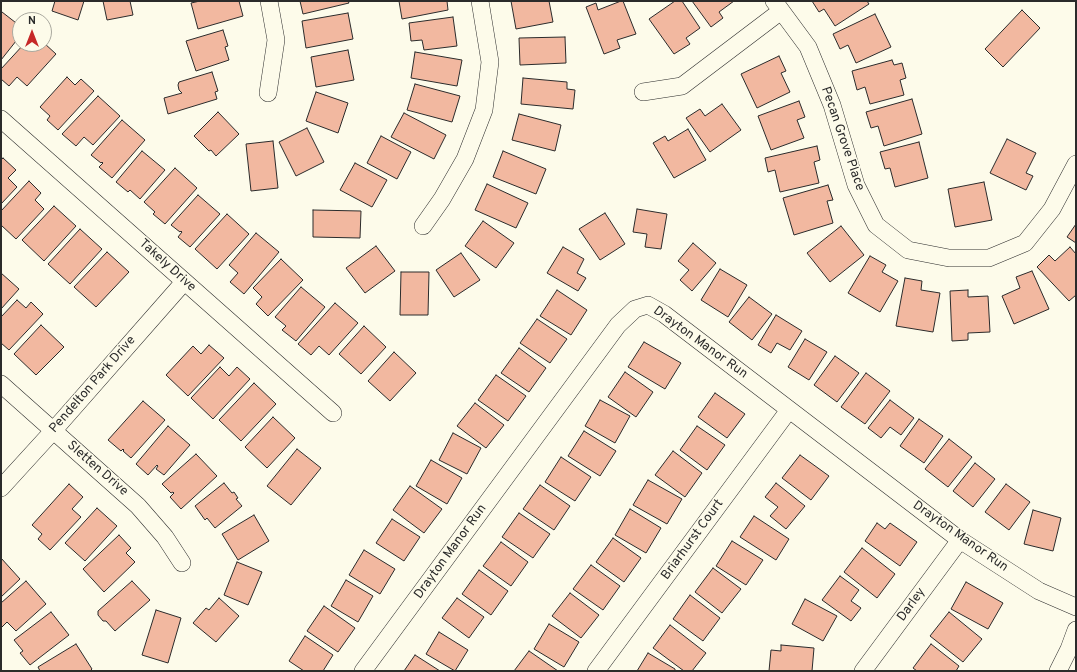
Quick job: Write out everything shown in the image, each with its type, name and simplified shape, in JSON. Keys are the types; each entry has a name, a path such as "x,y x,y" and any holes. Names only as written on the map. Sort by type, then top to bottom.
{"street":[{"path":"268,93 276,40 269,1"},
{"path":"423,226 442,199 465,159 484,110 490,62 480,1"},
{"path":"643,92 682,86 778,6"},
{"name":"Pecan Grove Place","path":"778,6 808,47 832,105 856,185 876,225 908,250 949,258 989,258 1025,242 1052,209 1076,164"},
{"name":"Takely Drive","path":"1,119 333,413"},
{"name":"Pendelton Park Drive","path":"1,488 184,282"},
{"name":"Drayton Manor Run","path":"363,671 618,325 635,309 648,304 664,314 960,540 1039,591 1076,606"},
{"name":"Sletten Drive","path":"1,384 138,506 166,537 182,563"},
{"name":"Briarhurst Court","path":"596,671 790,410"},
{"name":"Darley","path":"863,671 960,540"},
{"path":"1058,671 1069,649 1076,630"}],"building":[{"path":"55,1 84,1 78,20 52,11"},
{"path":"103,1 130,1 133,15 107,20"},
{"path":"200,1 239,1 243,16 198,29 191,3"},
{"path":"300,1 348,1 349,3 303,14"},
{"path":"399,1 447,1 448,10 402,19"},
{"path":"511,1 549,1 553,22 516,29"},
{"path":"623,1 636,34 617,40 620,48 604,54 586,7 596,3 598,10"},
{"path":"675,1 682,1 700,28 686,38 690,44 674,54 649,19"},
{"path":"692,1 734,1 719,12 723,18 711,27"},
{"path":"812,1 867,1 869,4 835,26 824,9 819,12"},
{"path":"1022,10 1040,28 1003,67 985,49"},
{"path":"2,12 12,20 12,46 1,60"},
{"path":"348,13 353,39 306,48 302,21"},
{"path":"875,14 891,47 856,63 848,45 840,49 833,34"},
{"path":"453,17 457,46 424,50 422,40 411,41 409,23"},
{"path":"223,30 228,46 225,47 229,60 196,71 186,41"},
{"path":"565,37 566,63 520,65 519,38"},
{"path":"52,50 56,54 27,86 17,77 9,86 1,79 1,69 17,52 52,52"},
{"path":"348,50 354,80 316,87 311,57"},
{"path":"415,52 462,60 457,86 411,78"},
{"path":"779,56 786,71 781,73 790,92 757,108 741,74"},
{"path":"892,60 894,65 902,63 906,78 900,80 904,95 870,104 865,87 857,90 852,71"},
{"path":"212,72 218,91 215,92 217,99 168,114 164,98 182,93 179,90 179,82"},
{"path":"67,77 75,85 81,79 94,91 58,130 47,120 50,116 40,107"},
{"path":"523,78 567,82 567,89 575,90 573,109 521,104"},
{"path":"415,84 460,96 452,122 407,110"},
{"path":"316,92 348,103 338,133 306,121"},
{"path":"98,96 120,116 93,145 84,137 76,146 62,134"},
{"path":"912,99 922,134 884,146 878,126 871,128 866,112"},
{"path":"799,101 805,117 797,120 804,138 771,150 758,116"},
{"path":"722,104 741,130 710,152 686,118 700,109 705,116"},
{"path":"218,112 239,134 216,156 194,136"},
{"path":"404,113 446,135 434,159 391,137"},
{"path":"519,114 561,125 555,151 512,140"},
{"path":"122,120 145,140 112,178 99,167 103,163 91,155"},
{"path":"307,128 324,162 296,176 279,142"},
{"path":"688,129 706,160 674,178 653,143 665,136 668,141"},
{"path":"381,136 411,152 397,179 367,163"},
{"path":"1007,139 1036,153 1026,173 1033,176 1026,190 990,173"},
{"path":"273,141 278,188 251,191 246,144"},
{"path":"919,142 928,178 895,187 890,168 885,169 880,152"},
{"path":"817,146 820,160 814,162 819,183 780,192 775,170 768,172 765,158"},
{"path":"142,151 165,170 140,199 130,190 128,192 116,182"},
{"path":"503,151 546,169 536,194 493,177"},
{"path":"3,158 16,170 8,178 17,187 1,204 1,160"},
{"path":"355,163 387,180 372,207 340,190"},
{"path":"175,168 197,188 165,224 153,214 155,212 144,202"},
{"path":"29,181 41,193 35,200 44,209 16,239 1,225 1,211"},
{"path":"984,182 992,220 955,227 948,189"},
{"path":"487,184 528,203 516,228 475,210"},
{"path":"828,185 833,200 827,201 833,223 794,235 783,198"},
{"path":"198,195 220,214 190,247 178,237 182,232 171,225"},
{"path":"54,206 76,226 44,261 22,240"},
{"path":"637,209 667,214 661,249 645,247 647,234 633,232"},
{"path":"313,210 361,211 360,238 313,237"},
{"path":"605,213 625,244 600,260 579,229"},
{"path":"227,214 249,234 217,269 195,249"},
{"path":"483,221 514,243 496,268 465,246"},
{"path":"1076,224 1076,243 1067,237"},
{"path":"841,226 864,255 830,282 807,253"},
{"path":"80,229 102,249 70,284 48,264"},
{"path":"256,233 279,252 244,294 230,282 238,273 229,265"},
{"path":"693,243 716,263 692,291 680,280 689,270 678,261"},
{"path":"376,246 395,271 365,293 346,268"},
{"path":"563,247 584,259 577,273 586,278 578,291 547,273"},
{"path":"1070,247 1076,254 1076,295 1069,301 1037,267 1049,255 1055,261"},
{"path":"107,252 129,272 96,307 74,287"},
{"path":"461,253 480,280 454,297 436,270"},
{"path":"870,256 886,265 882,272 898,281 880,312 848,293"},
{"path":"281,259 303,280 268,316 256,304 262,297 253,288"},
{"path":"720,269 747,285 728,317 701,300"},
{"path":"1032,271 1049,309 1014,324 1002,296 1020,288 1016,277"},
{"path":"401,272 429,272 428,315 400,315"},
{"path":"1,273 19,289 1,309"},
{"path":"905,278 922,281 921,290 940,293 933,332 896,326"},
{"path":"301,287 325,307 296,341 282,330 286,326 275,317"},
{"path":"557,290 587,310 571,335 540,316"},
{"path":"968,290 968,297 988,296 990,332 968,333 968,340 952,341 950,291"},
{"path":"749,297 772,314 752,340 729,322"},
{"path":"17,300 26,308 31,302 43,314 9,350 1,343 1,317"},
{"path":"335,303 358,323 329,355 319,346 311,355 298,344"},
{"path":"776,315 802,331 790,350 777,343 771,353 758,345"},
{"path":"537,319 567,339 550,363 520,343"},
{"path":"41,325 64,347 36,375 14,354"},
{"path":"364,326 386,347 361,374 339,354"},
{"path":"805,339 827,352 809,380 788,367"},
{"path":"644,342 681,363 665,389 628,367"},
{"path":"209,345 224,358 188,396 166,375 193,346 201,354"},
{"path":"519,348 546,368 529,392 501,373"},
{"path":"394,352 416,373 390,401 368,381"},
{"path":"835,356 859,373 837,402 814,385"},
{"path":"220,367 229,376 237,367 250,379 213,419 191,398"},
{"path":"625,372 653,392 636,417 608,397"},
{"path":"866,373 890,391 865,424 841,407"},
{"path":"496,375 526,396 508,421 478,400"},
{"path":"254,383 276,404 241,441 219,420"},
{"path":"715,393 745,414 727,438 698,417"},
{"path":"600,400 630,416 615,443 585,426"},
{"path":"890,400 914,418 901,435 890,427 881,438 868,428"},
{"path":"143,401 165,420 131,458 123,451 123,449 121,451 108,440"},
{"path":"475,403 504,425 486,448 457,426"},
{"path":"273,417 295,438 267,468 245,447"},
{"path":"919,419 943,436 924,463 900,446"},
{"path":"168,426 190,445 164,475 156,469 158,466 157,465 148,475 136,464"},
{"path":"697,426 725,445 707,470 680,450"},
{"path":"584,431 616,451 600,476 568,456"},
{"path":"453,433 481,448 467,474 439,460"},
{"path":"949,439 972,457 948,487 925,469"},
{"path":"297,449 321,468 291,505 267,486"},
{"path":"673,451 702,473 685,497 655,475"},
{"path":"196,454 217,476 181,509 170,497 174,493 171,493 162,484"},
{"path":"800,455 829,476 811,500 782,478"},
{"path":"561,457 591,477 575,501 545,482"},
{"path":"431,460 462,478 447,504 416,486"},
{"path":"975,463 995,479 973,507 953,491"},
{"path":"648,480 682,499 667,524 633,505"},
{"path":"224,483 232,493 234,492 238,498 236,499 242,506 215,528 207,518 205,520 195,506"},
{"path":"776,483 805,506 786,529 770,516 778,507 765,497"},
{"path":"69,484 83,497 72,509 81,517 50,550 38,539 42,534 32,525"},
{"path":"1006,484 1030,502 1009,530 985,512"},
{"path":"540,485 570,506 554,530 523,509"},
{"path":"410,486 442,509 424,533 393,510"},
{"path":"97,508 117,526 85,561 65,543"},
{"path":"630,509 661,528 646,553 615,535"},
{"path":"1033,510 1061,518 1053,551 1024,544"},
{"path":"519,513 550,534 533,558 502,537"},
{"path":"254,515 269,541 238,560 222,534"},
{"path":"754,516 789,539 776,560 740,537"},
{"path":"392,519 420,537 404,561 376,543"},
{"path":"877,523 885,529 890,523 917,542 900,566 865,541"},
{"path":"119,535 131,548 126,553 135,562 104,592 83,569"},
{"path":"613,538 641,558 624,582 596,562"},
{"path":"732,541 763,560 746,585 716,566"},
{"path":"501,542 528,562 511,586 483,566"},
{"path":"862,548 895,574 877,598 844,572"},
{"path":"364,550 395,569 380,594 349,575"},
{"path":"1,558 20,579 1,597"},
{"path":"237,562 262,572 248,605 224,595"},
{"path":"591,565 620,586 603,610 573,589"},
{"path":"713,568 741,589 722,613 695,592"},
{"path":"479,570 508,591 491,615 462,594"},
{"path":"840,576 859,590 851,601 861,608 851,621 822,600"},
{"path":"346,580 373,596 358,622 331,606"},
{"path":"26,581 46,604 16,631 7,622 1,628 1,603"},
{"path":"132,581 150,600 115,631 106,621 103,621 98,615 98,611"},
{"path":"966,582 1003,603 988,629 951,609"},
{"path":"570,593 599,615 581,638 552,616"},
{"path":"690,595 720,618 703,641 673,619"},
{"path":"219,598 239,616 216,642 193,623 206,608 209,610"},
{"path":"457,598 484,617 469,638 442,618"},
{"path":"805,599 837,616 823,641 792,624"},
{"path":"324,606 355,628 338,652 307,631"},
{"path":"156,610 181,618 168,663 142,655"},
{"path":"51,612 69,635 30,665 20,653 23,651 14,640"},
{"path":"949,612 982,639 963,662 930,636"},
{"path":"549,624 579,642 564,667 534,649"},
{"path":"670,625 706,653 692,671 684,671 653,648"},
{"path":"439,632 468,650 455,671 426,654"},
{"path":"305,636 333,655 323,671 304,671 289,661"},
{"path":"76,644 92,669 90,671 40,671 38,667"},
{"path":"931,644 959,666 956,671 917,671 913,668"},
{"path":"781,645 814,648 812,671 769,671 771,650 781,651"},
{"path":"529,651 558,671 514,671"},
{"path":"648,653 675,669 675,671 637,671"},
{"path":"415,655 440,671 404,671"}]}
